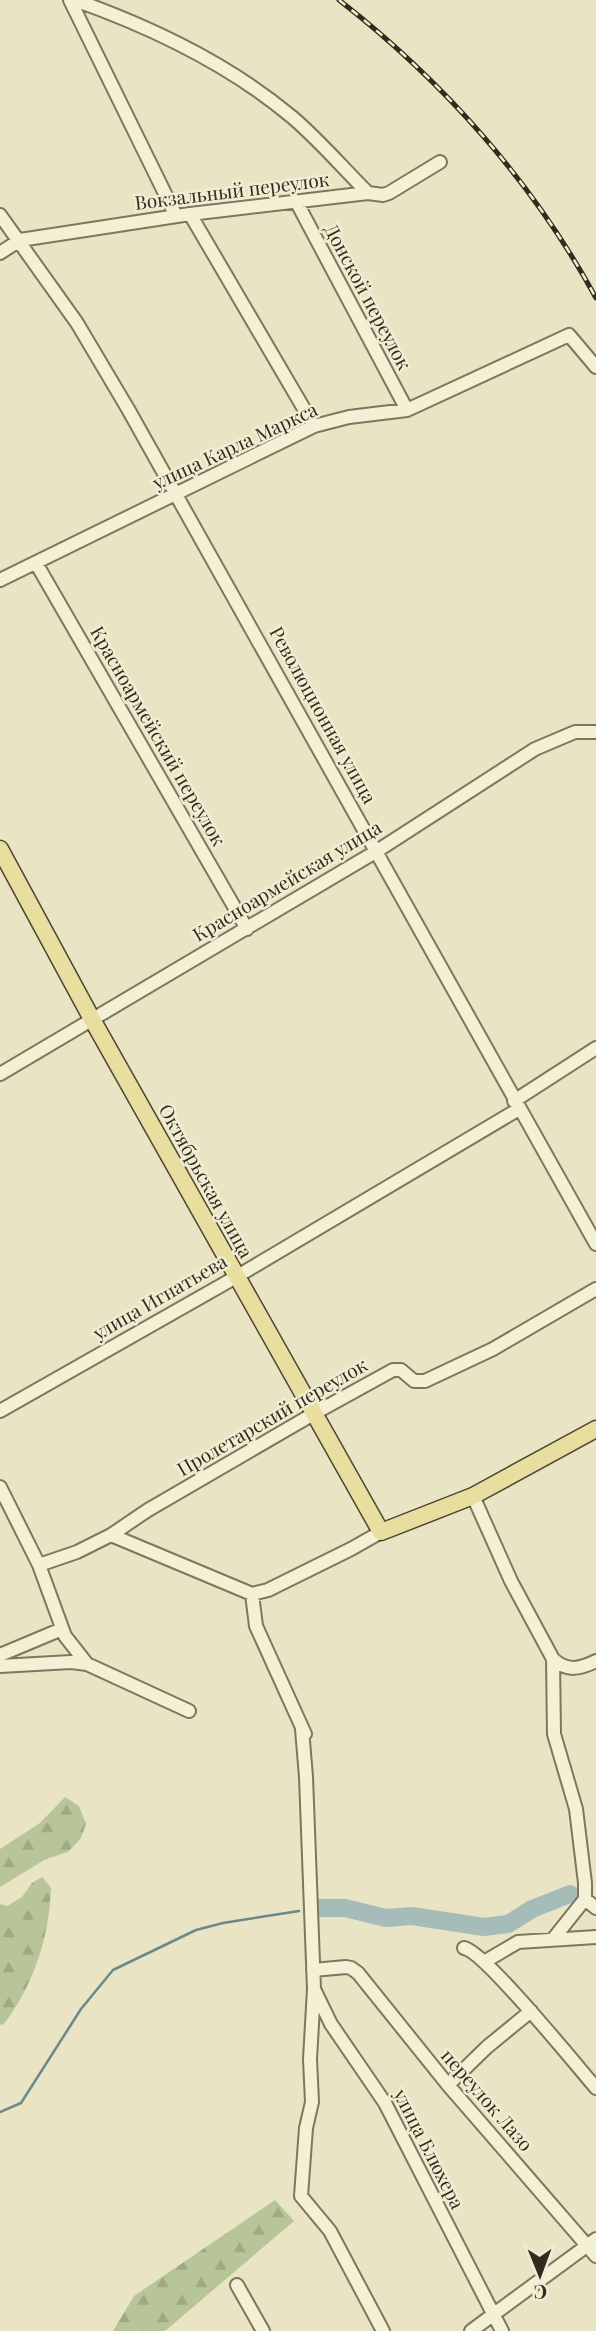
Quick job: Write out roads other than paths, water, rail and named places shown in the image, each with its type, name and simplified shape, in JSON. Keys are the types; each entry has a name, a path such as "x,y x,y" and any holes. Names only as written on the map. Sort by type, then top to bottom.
{"main road":[{"name":"Октябрьская улица","path":"0,849 93,1021 381,1532"},
{"path":"381,1532 473,1496 596,1429"}],"street":[{"path":"70,0 176,216"},
{"path":"75,0 138,24 193,52 248,85 295,119 369,193"},
{"name":"Вокзальный переулок","path":"20,240 190,214 369,193 383,195 440,162"},
{"name":"Донской переулок","path":"296,201 407,410"},
{"path":"190,214 314,426"},
{"name":"Революционная улица","path":"0,215 77,323 177,494 596,1244"},
{"path":"0,253 20,240"},
{"name":"улица Карла Маркса","path":"0,580 314,426 349,417 407,410 569,335 596,367"},
{"name":"Красноармейский переулок","path":"36,563 247,929"},
{"name":"Красноармейская улица","path":"0,1074 377,851 535,749 575,732 596,733"},
{"name":"улица Игнатьева","path":"0,1411 236,1276 517,1105 596,1048"},
{"name":"Пролетарский переулок","path":"39,1565 77,1552 111,1535 148,1510 315,1413 398,1369 414,1381 425,1381 493,1349 596,1289"},
{"path":"0,1487 39,1565 62,1629 87,1664"},
{"path":"473,1496 511,1581 553,1659 561,1666 571,1669 596,1661"},
{"path":"111,1535 252,1594 268,1590 381,1532"},
{"path":"252,1594 256,1626 302,1729 313,1746"},
{"path":"0,1655 62,1629"},
{"path":"553,1659 554,1734 576,1808 583,1849 585,1899 554,1938"},
{"path":"0,1665 71,1662 87,1664 189,1711"},
{"path":"302,1729 314,1989 310,2059 312,2102 306,2128 301,2196 330,2231 383,2331"},
{"path":"585,1899 596,1908"},
{"path":"484,1962 518,1942 596,1937"},
{"path":"464,1948 484,1962 531,2011 596,2088"},
{"name":"переулок Лазо","path":"313,1970 351,1968 448,2085 593,2247"},
{"name":"улица Блюхера","path":"314,1989 331,2024 385,2103 502,2331"},
{"path":"448,2085 487,2047 531,2011"},
{"path":"471,2331 593,2247"},
{"path":"237,2285 263,2331"}],"waterway":[{"path":"318,1908 345,1908 386,1918 412,1916 484,1927 508,1924 532,1909 570,1894"},
{"path":"0,2112 21,2103 81,2009 113,1970 196,1930 299,1911"}],"railway":[{"path":"339,0 414,64 483,136 544,214 596,298"}]}
